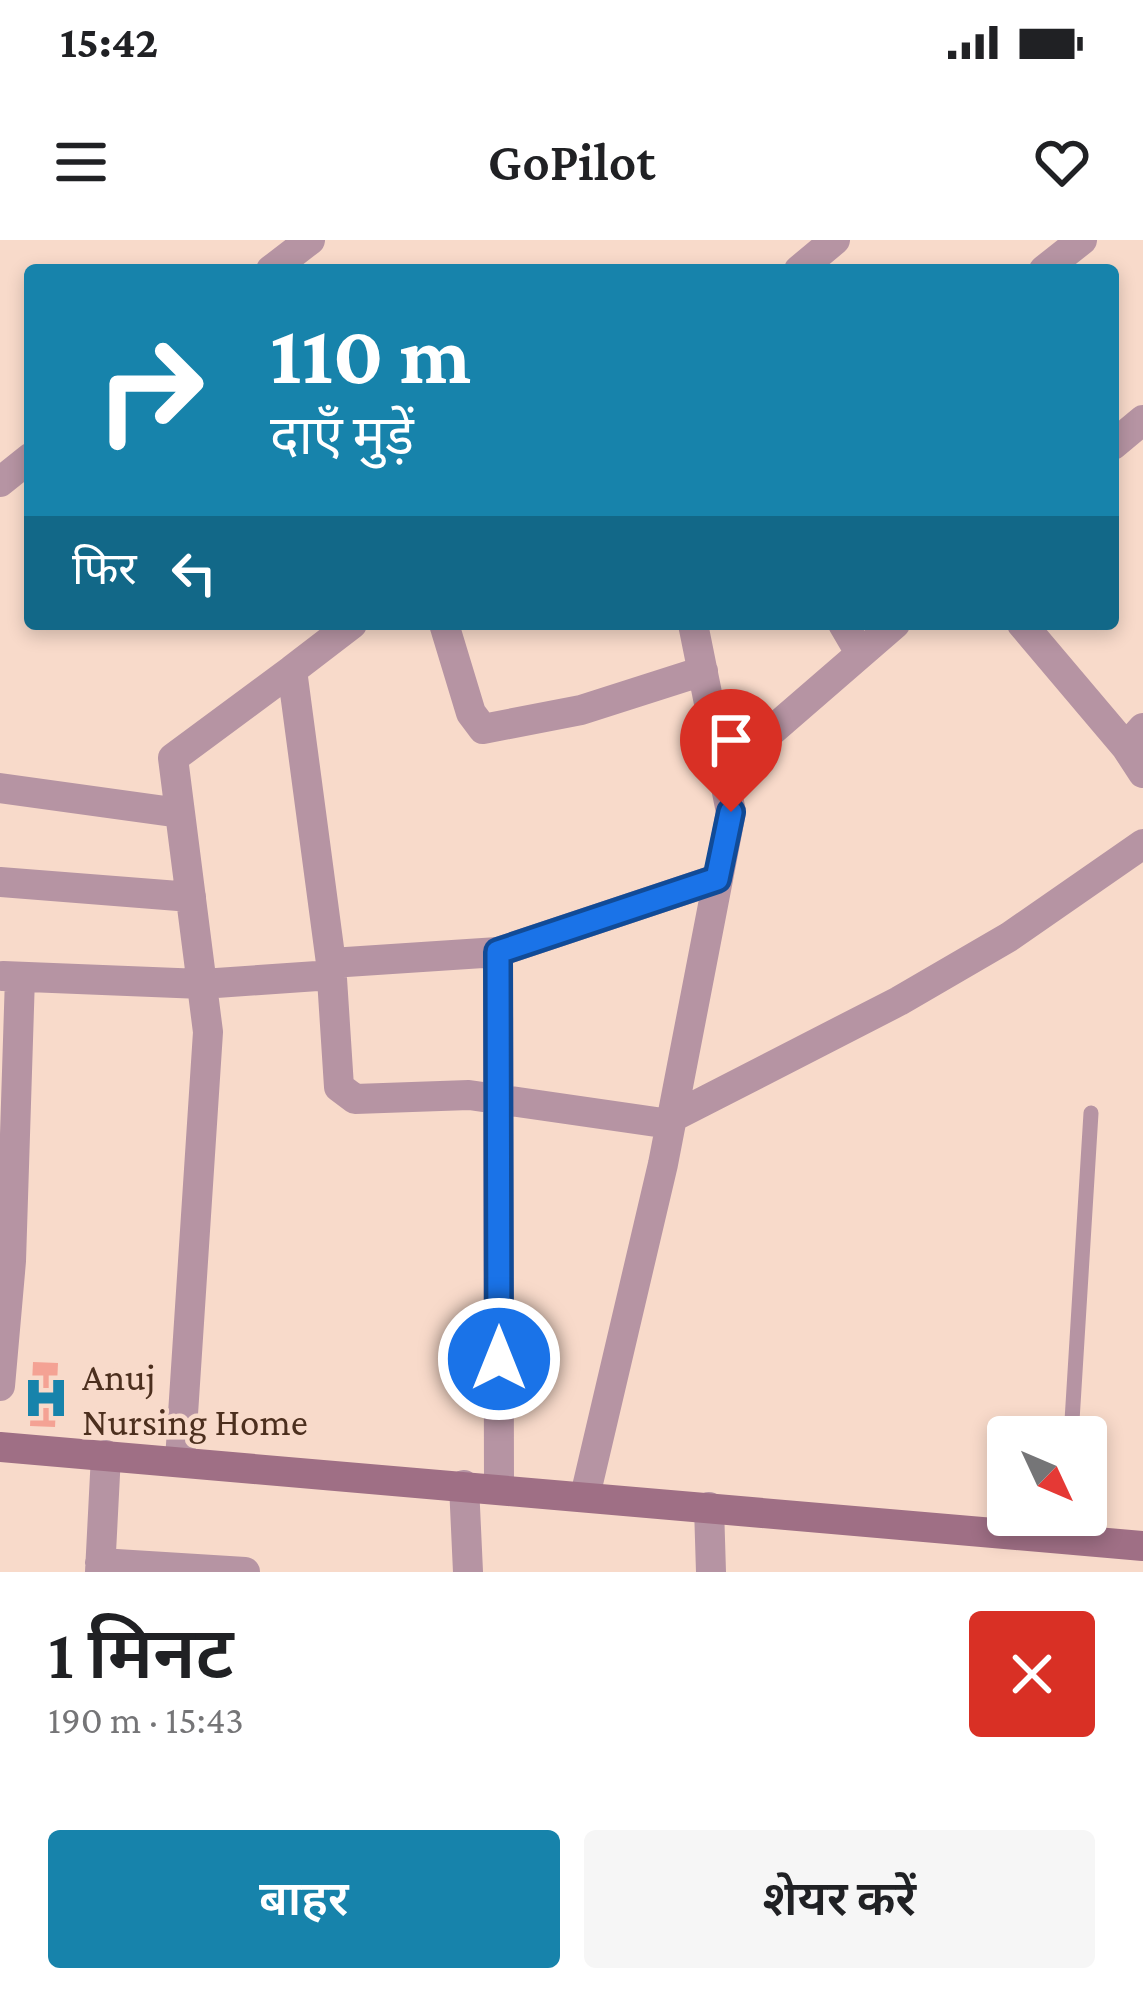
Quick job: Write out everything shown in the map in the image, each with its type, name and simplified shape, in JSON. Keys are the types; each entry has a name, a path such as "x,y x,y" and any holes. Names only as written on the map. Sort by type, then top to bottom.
{"street":[{"path":"279,264 310,240"},
{"path":"806,264 836,240"},
{"path":"1052,264 1082,240"},
{"path":"1119,440 1143,420"},
{"path":"0,482 24,463"},
{"path":"180,1460 208,1032 173,758 344,630"},
{"path":"446,630 471,713 483,729 581,710 703,671"},
{"path":"585,1496 671,1121 731,812 694,630"},
{"path":"847,630 860,652"},
{"path":"723,773 888,630"},
{"path":"1028,630 1137,749"},
{"path":"292,670 332,969 339,1087 345,1095 459,1094 671,1121 1009,937 1143,844"},
{"path":"0,788 180,814"},
{"path":"0,1385 10,1261 10,976 202,984 498,952 717,879"},
{"path":"0,882 191,897"},
{"path":"498,952 499,1489"},
{"path":"0,1447 709,1508 987,1523"},
{"path":"106,1455 100,1568 245,1572"},
{"path":"464,1485 468,1572"},
{"path":"709,1508 711,1572"},
{"path":"1102,1536 1143,1546"}],"lane":[{"path":"1072,1416 1091,1113"}],"building":[{"path":"33,1362 58,1363 55,1427 30,1426"}],"place":[{"name":"Anuj Nursing Home","path":"46,1398"}],"route":[{"path":"499,1359 498,952 717,879 731,812"}]}
